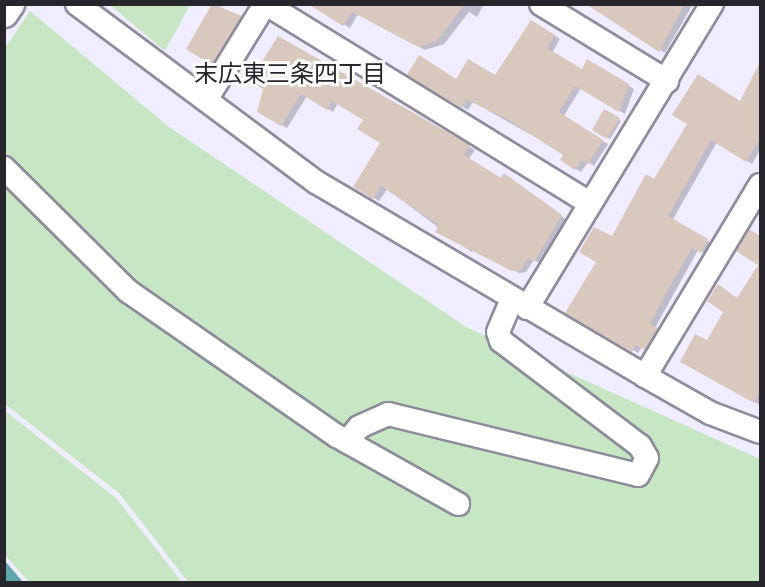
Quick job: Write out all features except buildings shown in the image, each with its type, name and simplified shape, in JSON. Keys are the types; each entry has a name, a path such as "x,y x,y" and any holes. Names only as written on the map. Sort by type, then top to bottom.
{"main road":[{"path":"4,13 10,4"}],"street":[{"path":"77,4 316,182 645,376 711,413 760,432"},
{"path":"206,100 266,4 590,203"},
{"path":"541,4 667,81"},
{"path":"347,442 359,427 388,414 638,475 647,458 640,446 498,337 590,203 667,81 712,4"},
{"path":"4,168 128,291 347,442 458,504"},
{"path":"645,376 760,184"}],"green space":[{"path":"110,5 190,5 165,51"},
{"path":"30,11 169,127 466,327 760,459 760,582 188,582 120,494 5,404 5,48"},
{"path":"4,410 116,498 182,582 29,582 5,555"}],"water":[{"path":"5,561 23,582 5,582"}],"district":[{"name":"末広東三条四丁目","path":"290,74"}]}
